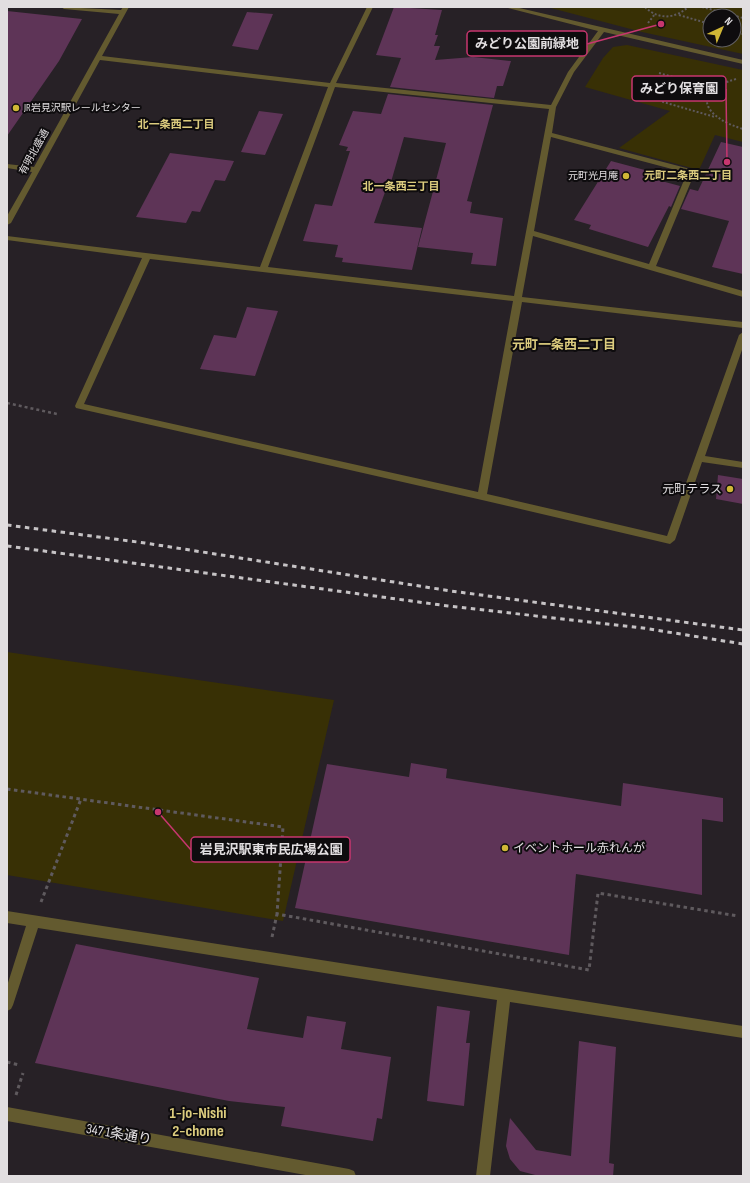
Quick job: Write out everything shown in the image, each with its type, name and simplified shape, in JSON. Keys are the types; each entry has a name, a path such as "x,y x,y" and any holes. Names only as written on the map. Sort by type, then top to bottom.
{"street":[{"path":"64,7 125,10"},
{"path":"263,269 332,85 370,7"},
{"path":"507,7 743,62"},
{"name":"有明北盛通","path":"7,223 125,10"},
{"path":"482,496 529,232 553,108 571,72 602,30"},
{"path":"98,58 332,85 553,108"},
{"path":"548,134 691,172 650,268"},
{"path":"7,166 36,170"},
{"path":"529,232 743,294"},
{"path":"7,238 147,256 743,325"},
{"path":"147,256 79,406 482,496 670,540 743,335"},
{"path":"698,458 743,464"},
{"path":"7,917 743,1032"},
{"path":"7,1004 34,921"},
{"path":"483,1176 504,995"},
{"name":"347 1条通り","path":"7,1114 349,1176"}],"path":[{"path":"645,7 648,11 658,15 679,15 702,22"},
{"path":"679,15 688,7"},
{"path":"702,7 743,18"},
{"path":"658,73 712,88"},
{"path":"739,78 724,81 712,88 708,92 706,99 708,106 723,122 743,129"},
{"path":"660,98 663,102 717,117"},
{"path":"7,403 57,414"},
{"path":"7,789 283,827 277,914 589,970 598,893 738,916"},
{"path":"34,921 81,799"},
{"path":"7,1062 19,1065"}],"shaded area":[{"path":"547,7 743,7 743,54 715,48 742,48 742,8 702,8 702,45 642,32"},
{"path":"627,45 743,70 743,142 715,135 699,170 619,148 670,111 585,87 603,58 613,47"},
{"path":"7,652 334,700 283,921 7,875"}],"building":[{"path":"394,7 442,10 435,35 438,35 434,46 440,46 435,60 473,57 511,61 503,86 497,86 494,98 390,87 401,58 376,55"},
{"path":"7,11 82,19 59,61 7,136"},
{"path":"247,12 273,14 258,50 232,46"},
{"path":"388,94 493,105 467,201 472,202 470,213 503,218 496,266 471,264 473,253 418,247 446,143 404,137 391,182 389,181 374,223 422,228 412,270 342,262 343,258 335,257 338,245 303,241 315,204 332,206 350,151 346,151 348,147 339,145 353,111 381,114"},
{"path":"259,111 283,114 265,155 241,152"},
{"path":"721,142 743,147 743,274 712,267 729,221 681,209 690,189 698,191"},
{"path":"170,153 234,161 225,181 215,180 200,212 192,211 186,223 136,217"},
{"path":"611,161 656,173 654,179 680,186 671,207 669,206 648,247 589,229 591,225 574,220"},
{"path":"247,307 278,311 255,376 200,369 214,335 236,338"},
{"name":"元町テラス","path":"718,475 743,479 743,504 716,499"},
{"name":"イベントホール赤れんが","path":"411,763 447,769 446,778 621,806 623,783 723,798 723,822 702,819 702,895 576,874 569,955 295,908 327,764 409,777"},
{"path":"76,944 259,978 247,1029 303,1038 307,1016 346,1022 341,1049 391,1057 382,1119 377,1118 373,1141 281,1126 285,1107 229,1101 35,1063"},
{"path":"437,1006 470,1011 466,1043 470,1043 464,1106 427,1101"},
{"path":"579,1041 616,1047 609,1163 614,1164 613,1176 539,1176 520,1171 510,1159 506,1146 510,1118 536,1150 571,1156"}],"railway":[{"path":"7,525 145,543 451,591 743,630"},
{"path":"7,546 448,606 643,628 743,644"}],"place":[{"name":"みどり公園前緑地","path":"661,24"},
{"name":"JR岩見沢駅レールセンター","path":"16,108"},
{"name":"みどり保育園","path":"727,162"},
{"name":"元町光月庵","path":"626,176"},
{"name":"元町テラス","path":"730,489"},
{"name":"岩見沢駅東市民広場公園","path":"158,812"},
{"name":"イベントホール赤れんが","path":"505,848"}],"district":[{"name":"北一条西二丁目","path":"176,124"},
{"name":"元町二条西二丁目","path":"688,175"},
{"name":"北一条西三丁目","path":"401,186"},
{"name":"元町一条西二丁目","path":"564,345"},
{"name":"1-jo-Nishi 2-chome","path":"198,1122"}]}
